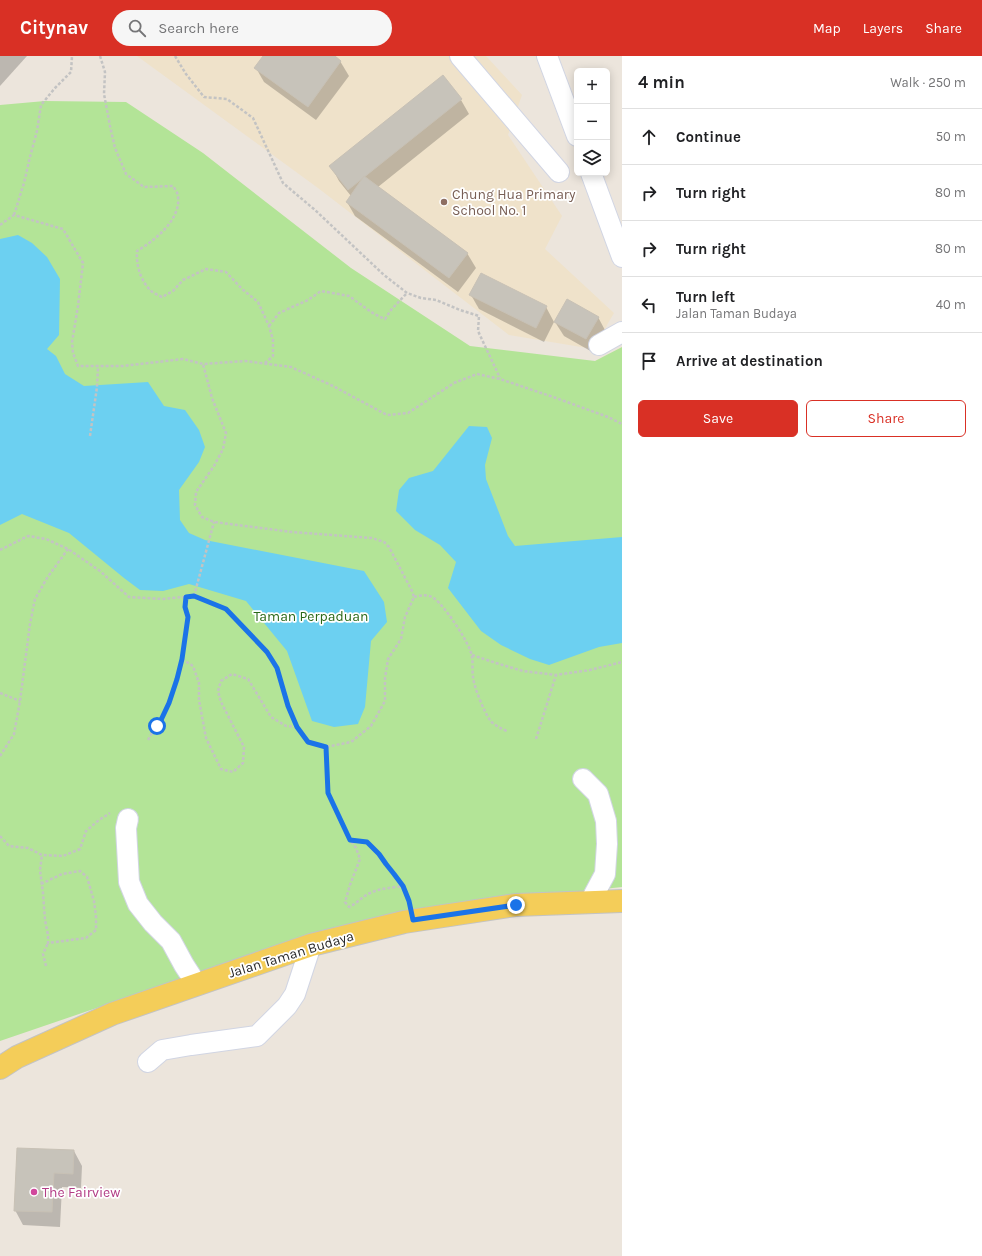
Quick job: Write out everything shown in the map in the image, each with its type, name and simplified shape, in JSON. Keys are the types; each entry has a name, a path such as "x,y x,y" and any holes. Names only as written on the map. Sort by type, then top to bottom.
{"main road":[{"name":"Jalan Taman Budaya","path":"0,1068 17,1057 112,1014 311,945 413,920 516,905 622,901"}],"lane":[{"path":"460,56 559,172"},
{"path":"547,56 574,128"},
{"path":"592,176 622,257"},
{"path":"599,345 622,332"},
{"path":"584,779 598,794 606,821 607,844 605,874 590,902"},
{"path":"122,815 126,828 129,882 138,904 153,923 171,941 197,985"},
{"path":"148,1062 162,1050 256,1036 287,1006 295,994 311,945"}],"path":[{"path":"0,225 14,215 37,131 41,104 71,72 72,56"},
{"path":"100,56 105,72 104,94 110,126 115,148 126,174 144,187 173,186 178,196 178,209 172,221 148,244 136,251 136,262 141,277 151,291 162,297 173,290 183,280 206,269 226,272 242,289 258,302 269,326 273,340 273,356 265,363"},
{"path":"175,56 186,74 204,97 227,99 252,118 283,183 321,215 384,275 407,293 421,298 436,300 479,316 478,331 500,379"},
{"path":"14,215 64,229 83,263 72,342 72,353 78,366 123,366 183,358 203,364 245,361 291,366 333,386 387,415 408,413 454,383 478,374 500,379 608,417 622,424"},
{"path":"269,326 279,314 308,300 321,291 349,296 374,314 385,319 391,310 407,293"},
{"path":"0,550 28,536 46,539 68,548 100,571 129,597 163,599 194,596 226,609 267,652 277,668 288,706 297,727 308,742 326,747 352,742 371,726 385,702 384,678 388,658 401,639 405,617 414,597 412,591 389,547 384,542 372,538 292,532 214,522 202,516 195,505 196,492 214,466 223,449 226,433 212,398 203,364"},
{"path":"90,436 97,387 98,367"},
{"path":"194,596 214,522"},
{"path":"0,756 14,734 30,624 36,599 68,548"},
{"path":"414,597 423,595 434,598 444,608 465,639 472,655 473,679 490,722 508,732"},
{"path":"148,740 152,731 161,720 165,712 177,679 182,659 188,617 185,607 186,597"},
{"path":"472,655 496,664 523,671 556,675 590,670 622,662"},
{"path":"182,659 193,666 199,683 199,700 206,738 221,769 233,772 243,763 244,747 221,702 218,691 221,681 232,674 248,678 271,717 286,726 297,727"},
{"path":"536,739 556,675"},
{"path":"0,693 20,701"},
{"path":"326,747 328,793 360,859 345,902 349,907 367,894 380,889 403,886"},
{"path":"0,836 9,846 28,848 42,855 63,856 80,849 86,831 99,820 122,815"},
{"path":"350,840 367,842 379,854 403,886 409,901 413,920"},
{"path":"42,855 40,870 41,884 48,935 48,943 43,954 46,966"},
{"path":"41,884 62,874 80,871 87,877 94,901 96,917 96,930 86,938 48,943"}],"shaded area":[{"name":"Chung Hua Primary School No. 1","path":"137,56 486,56 522,95 508,135 562,216 545,249 614,313 593,349 509,335 318,188"}],"green space":[{"name":"Taman Perpaduan","path":"45,101 126,102 203,153 351,268 470,346 595,361 622,347 622,887 529,897 164,985 0,1041 0,105"}],"water":[{"path":"18,235 32,243 47,257 60,279 59,335 47,349 56,356 65,374 84,386 148,382 164,406 185,410 199,430 205,447 199,462 179,490 180,520 189,533 205,540 364,571 384,602 387,622 371,641 365,707 358,724 334,727 312,721 287,651 246,601 189,584 163,591 140,590 69,533 22,514 0,525 0,239"},
{"path":"469,426 487,427 492,438 485,465 486,479 508,536 515,546 622,537 622,643 599,647 549,665 530,659 501,645 481,631 448,588 456,562 440,545 415,530 396,511 399,490 409,478 433,471"}],"building":[{"path":"263,56 335,56 341,61 308,107 254,68"},
{"path":"443,75 462,99 348,190 329,166"},
{"path":"364,176 468,253 449,278 346,202"},
{"path":"481,273 547,306 536,328 469,295"},
{"path":"567,299 599,317 586,339 554,322"},
{"name":"The Fairview","path":"17,1148 74,1150 73,1174 54,1173 52,1212 14,1211"}],"place":[{"name":"Chung Hua Primary School No. 1","path":"444,202"},
{"name":"The Fairview","path":"34,1192"}],"route":[{"path":"157,726 169,703 182,659 188,617 185,607 186,597 194,596 226,609 267,652 277,668 288,706 297,727 308,742 326,747 328,793 350,840 367,842 379,854 403,886 409,901 413,920 516,905"}]}
